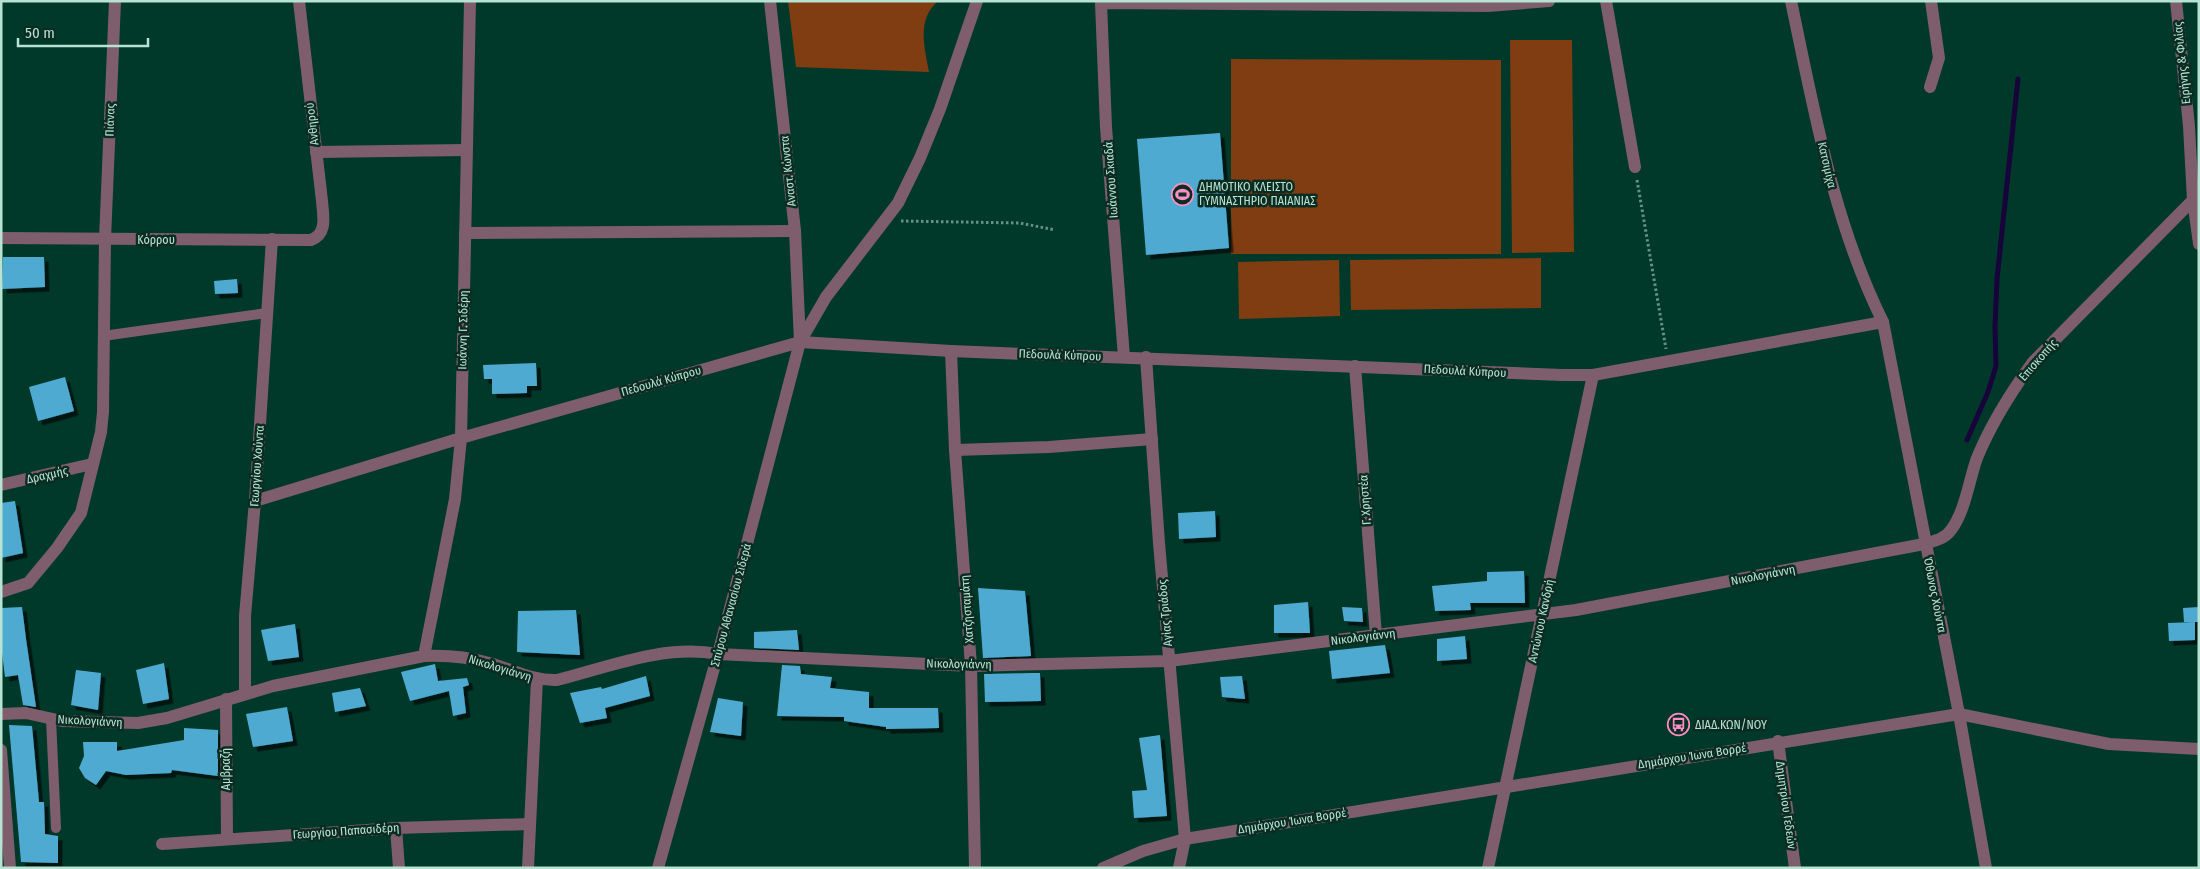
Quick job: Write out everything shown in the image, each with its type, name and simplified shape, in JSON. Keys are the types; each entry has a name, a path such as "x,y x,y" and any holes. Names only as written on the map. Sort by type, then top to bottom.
{"street":[{"name":"Πιάνας","path":"1,592 28,583 57,548 81,513 104,412 105,239 115,1"},
{"name":"Ανθηρού","path":"300,1 323,224 322,232 317,238 311,240"},
{"name":"Ιωάννη Γ. Σιδέρη","path":"424,656 455,499 461,438 470,1"},
{"name":"Αναστ. Κώνστα","path":"770,1 795,231 800,342"},
{"path":"800,342 826,297 898,202 920,158 940,109 977,1"},
{"name":"Ιωάννου Σκιαδά","path":"1124,357 1106,127 1101,3 1488,6 1549,1"},
{"path":"1606,1 1635,167"},
{"name":"Κατσιμίχα","path":"1791,1 1834,195 1852,251 1883,322"},
{"path":"1930,87 1939,58 1931,1"},
{"name":"Ειρήνης & Φιλίας","path":"2176,1 2194,158 2193,200 2199,244"},
{"path":"316,152 466,150"},
{"name":"Επισκοπής","path":"1924,544 1944,537 1956,522 1982,449 2014,389 2033,362 2193,200"},
{"path":"465,233 795,231"},
{"name":"Κόρρου","path":"1,238 311,240"},
{"name":"Γεωργίου Χούντα","path":"245,693 244,640 256,501 272,239"},
{"name":"Πεδουλά Κύπρου","path":"256,501 461,438 800,342 951,351 1593,375 1883,322"},
{"name":"Όθωνος Χούντα","path":"1883,322 1924,544 1959,714 1986,868"},
{"name":"Σπύρου Αθανασίου Σιδερά","path":"658,868 718,654 800,342"},
{"name":"Χατζησταμάτη","path":"951,351 955,450 971,666 975,868"},
{"name":"Αγίας Τριάδος","path":"1146,358 1169,661 1185,839 1179,868"},
{"name":"Γ. Χρηστέα","path":"1355,366 1376,635"},
{"name":"Αντώνιου Κανδρή","path":"1488,868 1593,375"},
{"path":"955,450 1049,447 1152,439"},
{"name":"Δραχμής","path":"1,485 92,464"},
{"name":"Νικολογιάννη","path":"1,714 26,713 52,719 138,723 167,718 245,693 424,656 443,655 489,663 537,679 557,680 662,653 696,650 718,654 971,666 1169,661 1576,610 1924,544"},
{"path":"528,868 537,679"},
{"name":"Αμβραζή","path":"226,700 227,839"},
{"name":"Δημάρχου Ίωνα Βορρέ","path":"1103,868 1143,851 1185,839 1959,714 2109,744 2199,748"},
{"name":"Δημητρίου Γεδεών","path":"1778,742 1795,868"},
{"path":"1,750 10,868"},
{"name":"Γεωργίου Παπασιδέρη","path":"162,844 396,828 530,824"},
{"path":"396,828 399,868"}],"lane":[{"path":"103,336 267,313"},
{"path":"52,719 56,828"}],"path":[{"path":"1635,167 1668,362"},
{"path":"884,221 1020,223 1055,230"}],"shaded area":[{"path":"788,1 938,1 931,9 924,25 924,44 929,72 796,67"},
{"path":"1510,40 1572,40 1574,252 1512,253"},
{"path":"1231,59 1501,60 1501,254 1231,254"},
{"path":"1541,258 1541,308 1351,310 1350,260"},
{"path":"1339,260 1340,316 1239,319 1238,262"}],"building":[{"name":"ΔΗΜΟΤΙΚΟ ΚΛΕΙΣΤΟ ΓΥΜΝΑΣΤΗΡΙΟ ΠΑΙΑΝΙΑΣ","path":"1220,133 1229,248 1146,255 1137,139"},
{"path":"3,257 44,257 45,287 2,289"},
{"path":"237,279 238,293 215,294 214,281"},
{"path":"536,363 537,386 527,386 527,393 492,394 492,379 484,379 483,365"},
{"path":"65,377 74,411 38,421 29,387"},
{"path":"15,501 23,553 1,558 1,503"},
{"path":"1215,511 1216,537 1179,539 1178,513"},
{"path":"1524,571 1525,603 1470,603 1471,610 1435,611 1432,586 1487,581 1487,572"},
{"path":"978,588 1025,591 1031,656 983,658"},
{"path":"1308,602 1310,633 1274,633 1274,605"},
{"path":"22,607 36,707 23,705 18,675 5,677 1,645 1,608"},
{"path":"1342,607 1362,608 1363,622 1344,621"},
{"path":"2199,607 2199,622 2184,622 2183,608"},
{"path":"576,610 580,655 517,652 518,611"},
{"path":"2195,622 2195,640 2169,641 2168,623"},
{"path":"295,624 299,657 268,661 261,630"},
{"path":"797,630 799,650 754,648 754,632"},
{"path":"1465,636 1467,659 1437,661 1437,639"},
{"path":"1385,645 1390,673 1332,679 1329,651"},
{"path":"164,663 169,699 143,704 136,670"},
{"path":"435,664 438,681 467,678 469,685 463,687 466,713 453,716 449,691 410,701 401,672"},
{"path":"782,665 800,666 801,674 832,677 830,688 869,692 869,708 938,708 939,728 886,729 886,727 844,721 844,717 777,716"},
{"path":"76,670 101,673 98,710 71,705"},
{"path":"1040,673 1041,701 985,702 984,674"},
{"path":"646,676 650,696 605,708 607,718 580,723 570,693 601,687 602,689"},
{"path":"1242,676 1245,699 1222,697 1220,677"},
{"path":"360,688 366,706 335,712 332,693"},
{"path":"718,698 743,702 741,736 710,732"},
{"path":"287,707 293,741 253,747 246,714"},
{"path":"9,725 32,726 39,802 44,802 45,834 58,836 58,863 21,862"},
{"path":"184,728 218,730 218,776 172,770 171,773 126,775 106,771 96,785 85,778 79,768 84,756 83,742 117,742 117,751 184,740"},
{"path":"1160,735 1167,816 1134,818 1132,791 1147,790 1139,738"}],"waterway":[{"path":"1967,440 1988,392 1996,366 1997,279 2018,79"}],"place":[{"name":"ΔΗΜΟΤΙΚΟ ΚΛΕΙΣΤΟ ΓΥΜΝΑΣΤΗΡΙΟ ΠΑΙΑΝΙΑΣ","path":"1183,194"},
{"name":"ΔΙΑΔ.ΚΩΝ/ΝΟΥ","path":"1679,725"}]}
